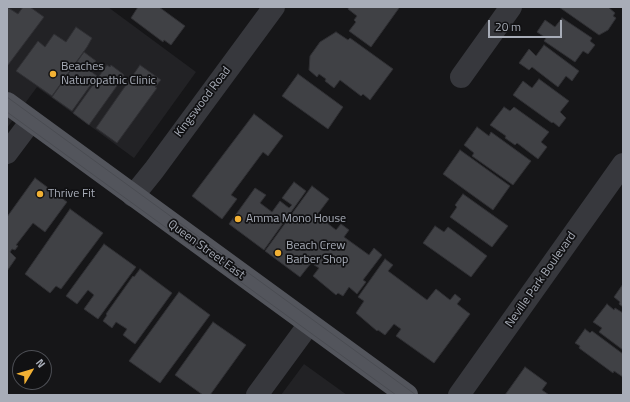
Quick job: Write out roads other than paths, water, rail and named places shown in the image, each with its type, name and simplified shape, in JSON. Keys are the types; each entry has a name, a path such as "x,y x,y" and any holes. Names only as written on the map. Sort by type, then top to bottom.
{"main road":[{"name":"Queen Street East","path":"7,103 407,395"}],"street":[{"name":"Kingswood Road","path":"133,196 154,170 274,7"},
{"path":"461,77 511,7"},
{"path":"7,153 31,121"},
{"name":"Neville Park Boulevard","path":"459,395 623,164"},
{"path":"258,395 309,324"}],"tram line":[{"path":"7,97 416,395"},
{"path":"7,112 396,395"}],"place":[{"name":"Beaches Naturopathic Clinic","path":"53,74"},
{"name":"Thrive Fit","path":"40,194"},
{"name":"Amma Mono House","path":"238,219"},
{"name":"Beach Crew Barber Shop","path":"278,253"}]}
